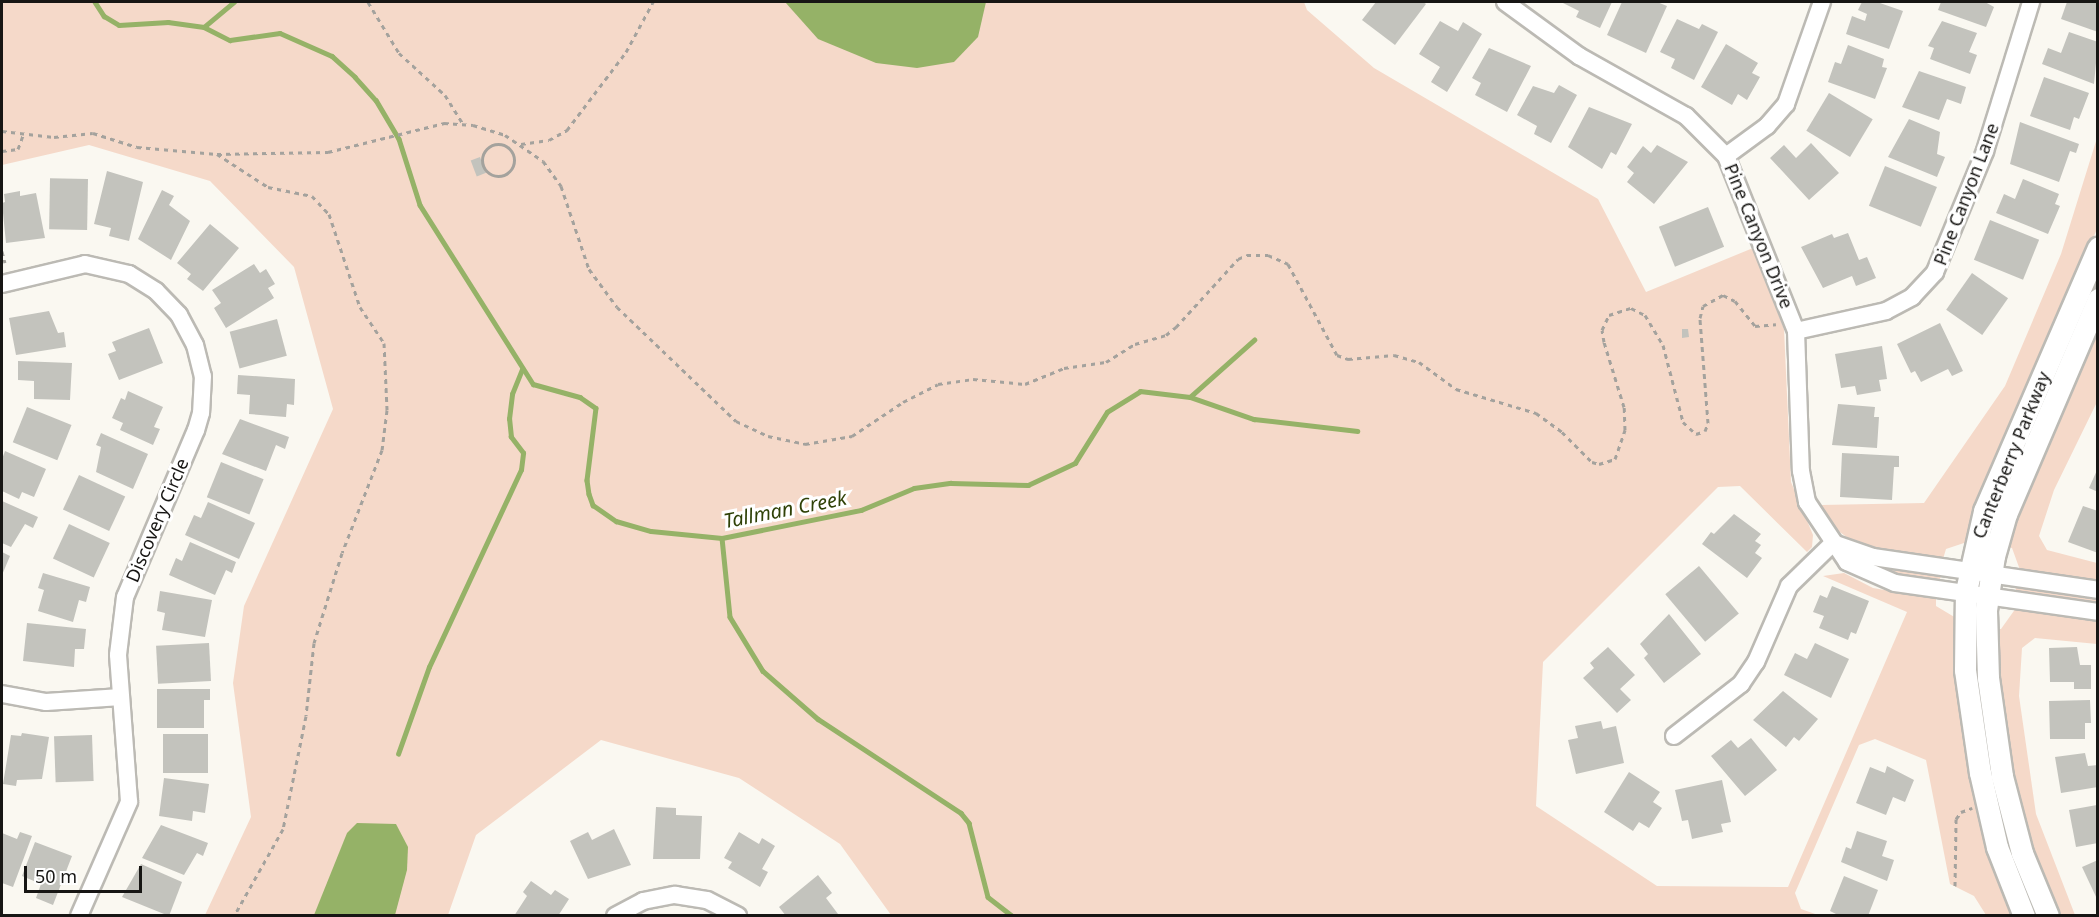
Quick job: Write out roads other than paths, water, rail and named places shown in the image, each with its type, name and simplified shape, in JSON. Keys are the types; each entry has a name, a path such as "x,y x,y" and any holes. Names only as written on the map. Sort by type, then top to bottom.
{"street":[{"name":"Pine Canyon Drive","path":"1505,2 1579,56 1686,116 1726,156 1790,327 1802,482 1807,502 1833,543"},
{"path":"1726,156 1767,126 1786,104 1822,2"},
{"name":"Pine Canyon Lane","path":"1790,327 1886,311 1912,297 1935,272 1985,151 2031,2"},
{"name":"Canterberry Parkway","path":"2024,915 1997,847 1980,773 1965,670 1967,581 1991,494 2097,248"},
{"name":"Discovery Circle","path":"2,284 85,264 118,271 143,282 169,303 188,329 198,353 202,376 201,412 124,597 119,623 121,697 130,778 127,810 79,915"},
{"name":"Canterberry Parkway","path":"2048,915 2019,845 2002,776 1988,678 1989,583 2014,495 2097,299"},
{"path":"1674,736 1741,684 1756,662 1789,586 1833,543 1873,557 1967,581 2097,590"},
{"path":"1989,583 2097,612"},
{"path":"2,694 46,702 121,697"},
{"path":"615,915 652,898 685,896 707,900 738,915"}],"waterway":[{"name":"Tallman Creek","path":"95,2 104,16 119,25 168,22 204,27 230,40 280,33 332,56 355,77 376,100 399,139 420,205 533,384 580,397 596,408 587,480 589,494 593,505 616,521 651,531 722,538 861,510 914,488 951,483 1028,485 1075,463 1107,412 1140,391 1190,397 1254,419 1357,431"},
{"path":"204,27 234,2"},
{"path":"1190,397 1254,340"},
{"path":"398,754 429,667 521,470 523,453 511,437 509,419 512,394 522,369"},
{"path":"722,538 730,617 763,671 818,719 961,813 969,823 988,897 1012,916"}]}
